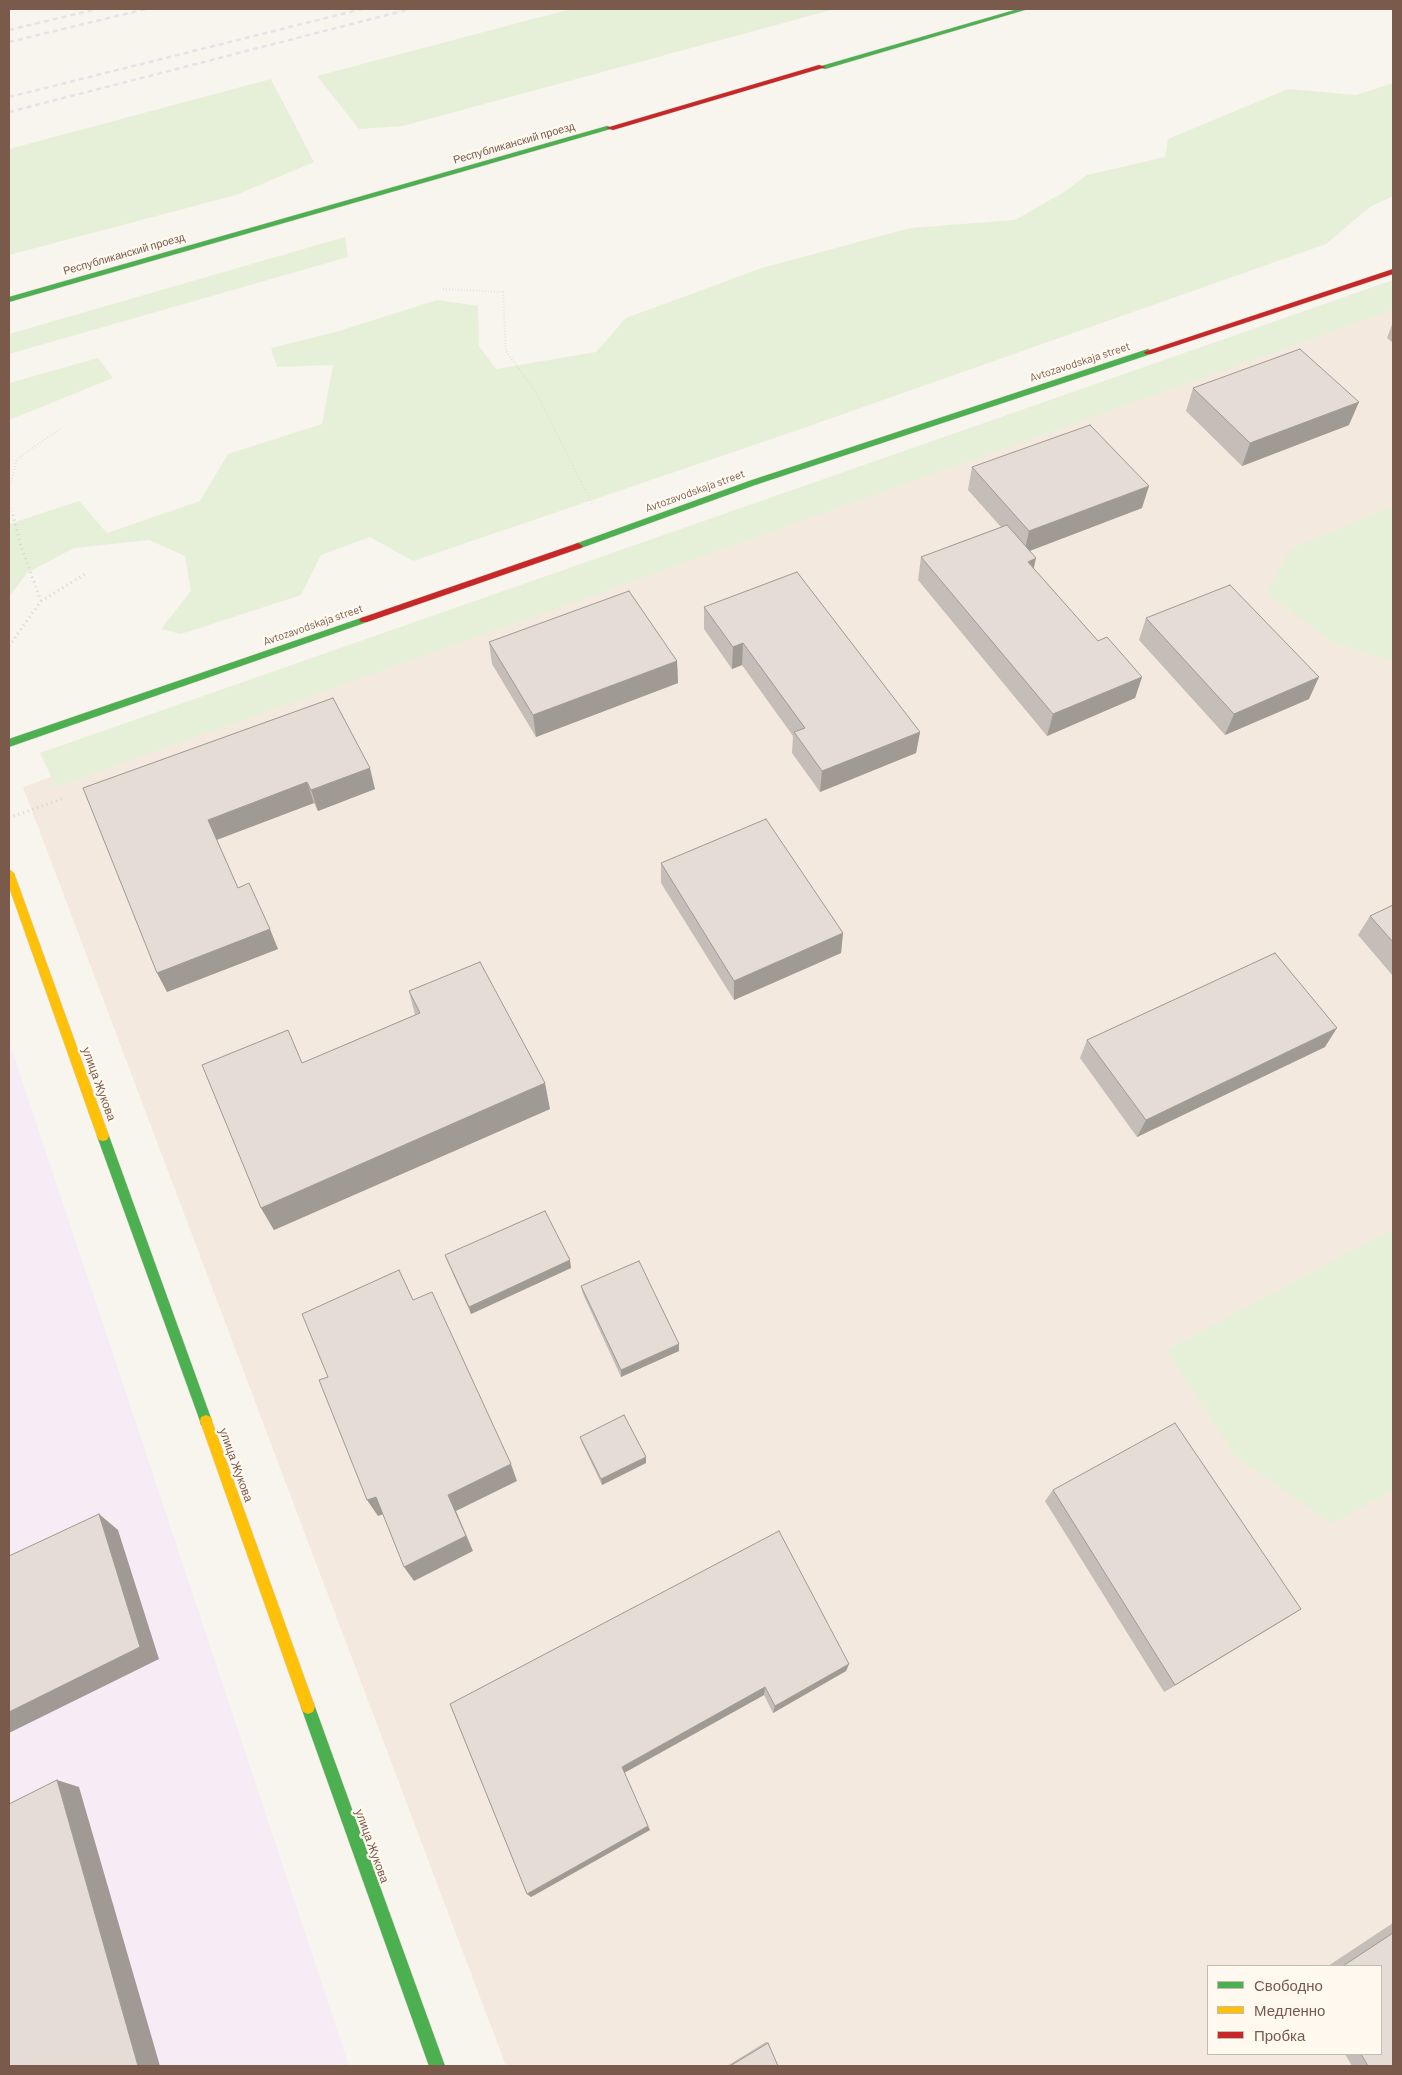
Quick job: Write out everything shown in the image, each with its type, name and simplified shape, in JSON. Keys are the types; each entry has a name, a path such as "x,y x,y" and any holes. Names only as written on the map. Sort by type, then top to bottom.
{"street":[{"name":"Республиканский проезд","path":"9,300 1025,9"},
{"name":"Avtozavodskaja street","path":"9,743 608,536 752,483 1393,271"},
{"name":"улица Жукова","path":"9,873 437,2066"}],"path":[{"path":"443,289 503,292 506,351 536,392 608,536"},
{"path":"9,490 17,459 60,429"},
{"path":"9,502 21,546 41,601"},
{"path":"9,646 41,601 85,574"},
{"path":"9,818 64,798"}],"shaded area":[{"path":"1393,297 1393,2066 506,2066 23,787"},
{"path":"9,1041 216,1664 349,2066 9,2066"}],"green space":[{"path":"571,9 835,9 403,126 359,129 317,76"},
{"path":"271,79 314,162 236,195 9,255 9,149"},
{"path":"1393,83 1393,196 1370,207 1326,244 798,430 413,561 370,537 321,555 301,595 181,634 161,629 191,591 185,556 149,540 74,548 27,573 9,597 9,524 79,501 107,533 200,501 228,454 322,424 333,365 277,367 271,348 339,331 437,300 478,306 479,346 496,369 596,352 626,318 762,268 910,228 1015,220 1064,192 1087,175 1165,157 1168,139 1288,89 1356,95"},
{"path":"345,237 348,257 9,354 9,334"},
{"path":"1393,280 1393,310 56,787 40,753"},
{"path":"98,358 113,378 9,420 9,383"},
{"path":"1393,506 1393,661 1333,643 1266,593 1290,549"},
{"path":"1393,1229 1393,1490 1332,1524 1236,1457 1166,1350"}],"building":[{"path":"1300,349 1359,402 1250,443 1193,388"},
{"path":"1090,425 1149,486 1029,531 972,467"},
{"path":"1007,525 1036,558 1028,562 1098,641 1107,637 1142,677 1053,714 921,557"},
{"path":"797,572 920,732 822,771 794,732 805,728 743,643 733,647 704,607"},
{"path":"1230,585 1319,677 1234,714 1146,618"},
{"path":"629,591 677,661 533,715 489,642"},
{"path":"333,698 370,768 311,790 307,782 208,820 238,888 249,883 270,929 157,973 83,788"},
{"path":"766,819 843,933 734,981 661,863"},
{"path":"1393,905 1393,942 1370,916"},
{"path":"1275,953 1337,1028 1146,1120 1087,1040"},
{"path":"480,962 545,1083 261,1208 202,1065 288,1030 302,1063 420,1013 409,991"},
{"path":"545,1211 570,1260 469,1307 445,1255"},
{"path":"639,1261 679,1344 621,1370 581,1286"},
{"path":"399,1270 413,1300 432,1292 511,1464 448,1495 466,1536 404,1567 376,1497 367,1500 319,1380 328,1377 302,1314"},
{"path":"624,1415 646,1457 601,1479 580,1437"},
{"path":"1175,1423 1301,1609 1175,1685 1053,1490"},
{"path":"99,1514 140,1647 9,1712 9,1556"},
{"path":"779,1531 849,1664 775,1706 765,1687 622,1767 648,1826 527,1894 450,1704"},
{"path":"57,1780 138,2066 9,2066 9,1804"},
{"path":"1393,1933 1393,2066 1368,2066 1362,2055 1382,2055 1382,1965 1345,1965"},
{"path":"768,2043 778,2066 730,2066"}],"railway":[{"path":"9,30 97,9"},
{"path":"9,42 146,9"},
{"path":"9,97 362,9"},
{"path":"9,112 410,9"}],"traffic: fast":[{"path":"822,67 1025,9"},
{"path":"9,300 610,128"},
{"path":"578,546 752,483 1148,352"},
{"path":"9,743 364,620"},
{"path":"103,1136 206,1421"},
{"path":"308,1707 437,2066"}],"traffic: slow":[{"path":"9,873 103,1136"},
{"path":"206,1421 308,1707"}],"traffic: jam":[{"path":"610,128 822,67"},
{"path":"1148,352 1393,271"},
{"path":"364,620 578,546"}]}
